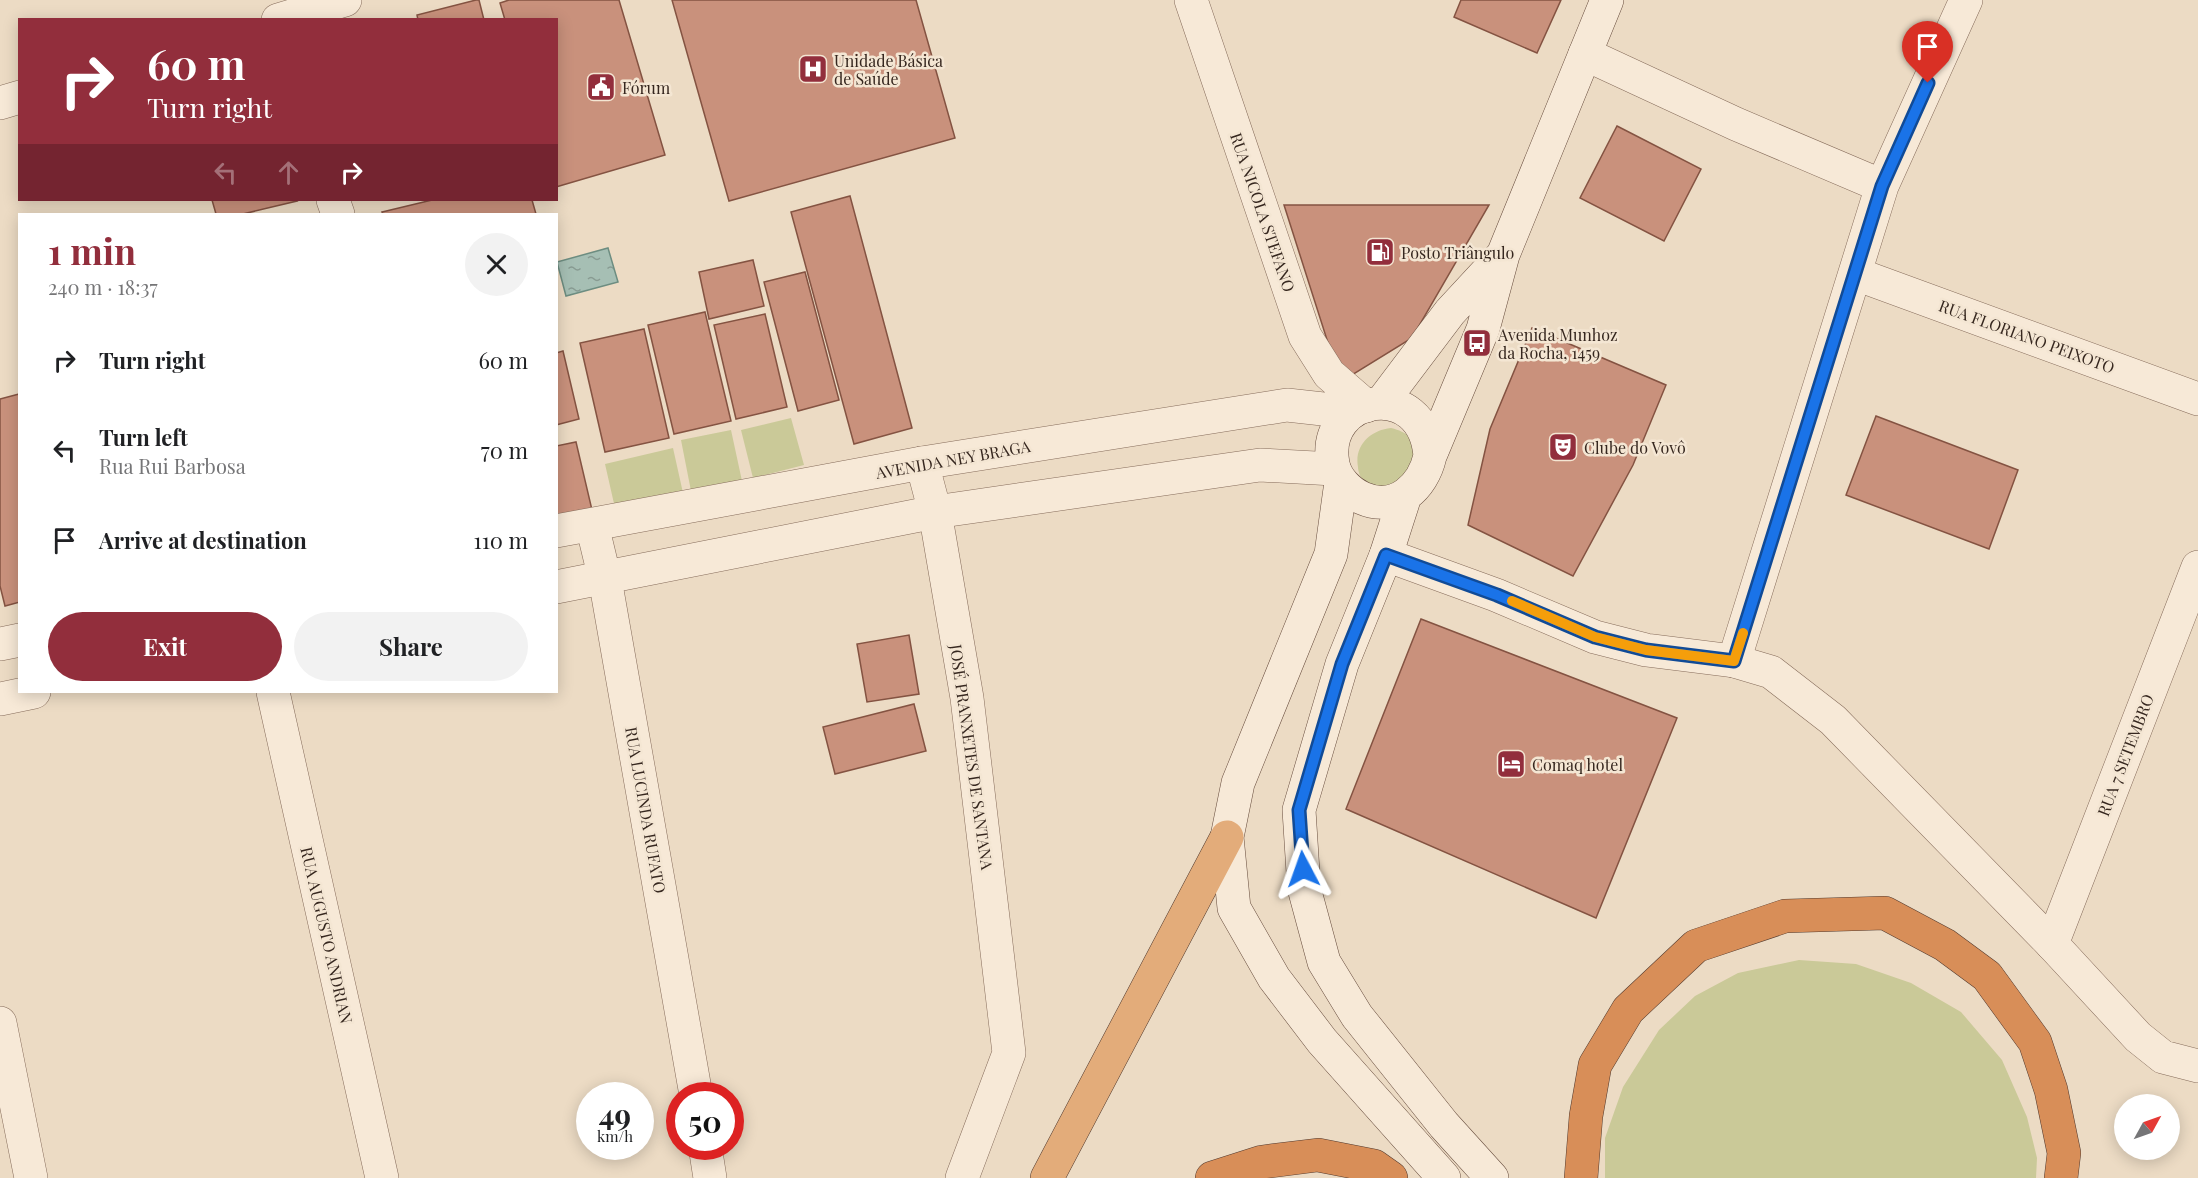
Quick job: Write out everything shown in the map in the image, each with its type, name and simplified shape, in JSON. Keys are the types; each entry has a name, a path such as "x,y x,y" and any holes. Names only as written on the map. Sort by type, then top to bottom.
{"highway":[{"path":"1047,1178 1227,837"},
{"path":"1581,1178 1586,1116 1595,1065 1628,1010 1696,946 1785,916 1885,913 1945,945 1987,976 2035,1042 2051,1090 2064,1153 2061,1178"},
{"path":"1212,1178 1262,1162 1318,1155 1374,1166 1391,1178"}],"street":[{"path":"268,0 275,18"},
{"path":"283,18 345,0"},
{"name":"RUA NICOLA STEFANO","path":"1191,0 1305,336 1329,374 1366,407"},
{"path":"558,587 934,512 1260,465 1338,476 1352,492 1364,499 1392,501 1405,496 1418,485 1427,471 1430,456 1483,329 1503,255 1608,0"},
{"path":"1734,661 1882,186 1966,0"},
{"path":"1586,54 1736,124 1882,186"},
{"path":"0,103 18,98"},
{"path":"1444,1178 1322,1041 1274,978 1234,908 1227,837 1238,783 1331,554 1338,476 1332,455 1333,439 1340,424 1366,407 1503,255"},
{"name":"RUA FLORIANO PEIXOTO","path":"1856,274 2198,399"},
{"name":"AVENIDA NEY BRAGA","path":"558,531 922,463 1287,405 1366,407"},
{"path":"1366,407 1398,406 1413,414 1424,427 1429,441 1430,456"},
{"name":"JOSÉ PRANXETES DE SANTANA","path":"922,463 934,512 967,698 1009,1053 962,1178"},
{"path":"1405,496 1386,555 1342,664 1299,810 1304,888 1324,962 1357,1016 1444,1125 1492,1178"},
{"name":"RUA LUCINDA RUFATO","path":"592,525 605,579 694,1082"},
{"path":"1386,555 1497,595 1595,637 1646,650 1734,661 1771,672 1833,720 2052,944 2138,1037 2163,1057 2198,1066"},
{"name":"RUA 7 SETEMBRO","path":"2052,944 2198,567"},
{"path":"0,644 18,640"},
{"path":"0,699 29,693"},
{"name":"RUA AUGUSTO ANDRIAN","path":"273,693 382,1178"},
{"path":"0,1023 31,1178"},
{"path":"707,1160 710,1178"}],"shaded area":[{"path":"791,418 804,465 753,478 741,430"},
{"path":"1391,428 1410,437 1422,453 1389,495 1363,480 1357,459 1361,446 1371,435"},
{"path":"731,430 742,481 691,491 681,440"},
{"path":"673,448 683,493 615,508 605,464"},
{"path":"1799,960 1856,964 1911,983 1961,1012 2002,1060 2027,1117 2037,1158 2036,1178 1605,1178 1605,1138 1623,1087 1659,1030 1695,996 1738,973"}],"water":[{"path":"608,248 618,282 566,296 558,262"}],"building":[{"path":"479,0 484,18 418,18 417,15"},
{"name":"Fórum","path":"509,0 619,0 665,155 558,186 558,18 504,18 500,3"},
{"name":"Unidade Básica de Saúde","path":"672,0 916,0 955,138 729,201"},
{"path":"1461,0 1561,0 1537,53 1454,17"},
{"path":"1617,126 1701,169 1664,241 1580,198"},
{"path":"850,196 912,428 854,444 791,212"},
{"path":"212,201 297,201 247,213 216,213"},
{"path":"428,201 532,201 536,213 382,213"},
{"name":"Posto Triângulo","path":"1284,205 1489,205 1412,338 1352,375 1336,368"},
{"path":"753,260 764,306 709,319 699,272"},
{"path":"805,272 839,400 798,411 764,282"},
{"path":"705,312 731,421 674,434 648,325"},
{"path":"765,314 787,407 736,419 714,325"},
{"name":"Clube do Vovô","path":"1532,328 1666,385 1633,465 1573,576 1468,525 1490,429"},
{"path":"644,329 669,438 605,452 580,343"},
{"path":"563,351 579,419 558,424 558,352"},
{"path":"18,394 18,603 5,606 0,586 0,399"},
{"path":"1876,416 2018,470 1989,549 1846,495"},
{"path":"576,442 592,510 558,518 558,446"},
{"name":"Comaq hotel","path":"1421,619 1677,718 1596,918 1346,809"},
{"path":"909,635 919,694 867,702 857,644"},
{"path":"914,704 926,751 835,774 823,727"}],"slow traffic":[{"path":"1512,601 1595,637 1646,650 1734,661 1743,633"}],"place":[{"name":"Unidade Básica de Saúde","path":"813,69"},
{"name":"Fórum","path":"601,87"},
{"name":"Posto Triângulo","path":"1380,252"},
{"name":"Avenida Munhoz da Rocha, 1459","path":"1477,343"},
{"name":"Clube do Vovô","path":"1563,447"},
{"name":"Comaq hotel","path":"1511,764"}],"route":[{"path":"1303,869 1299,810 1342,664 1386,555 1497,595 1595,637 1646,650 1734,661 1882,186 1928,83"}]}
